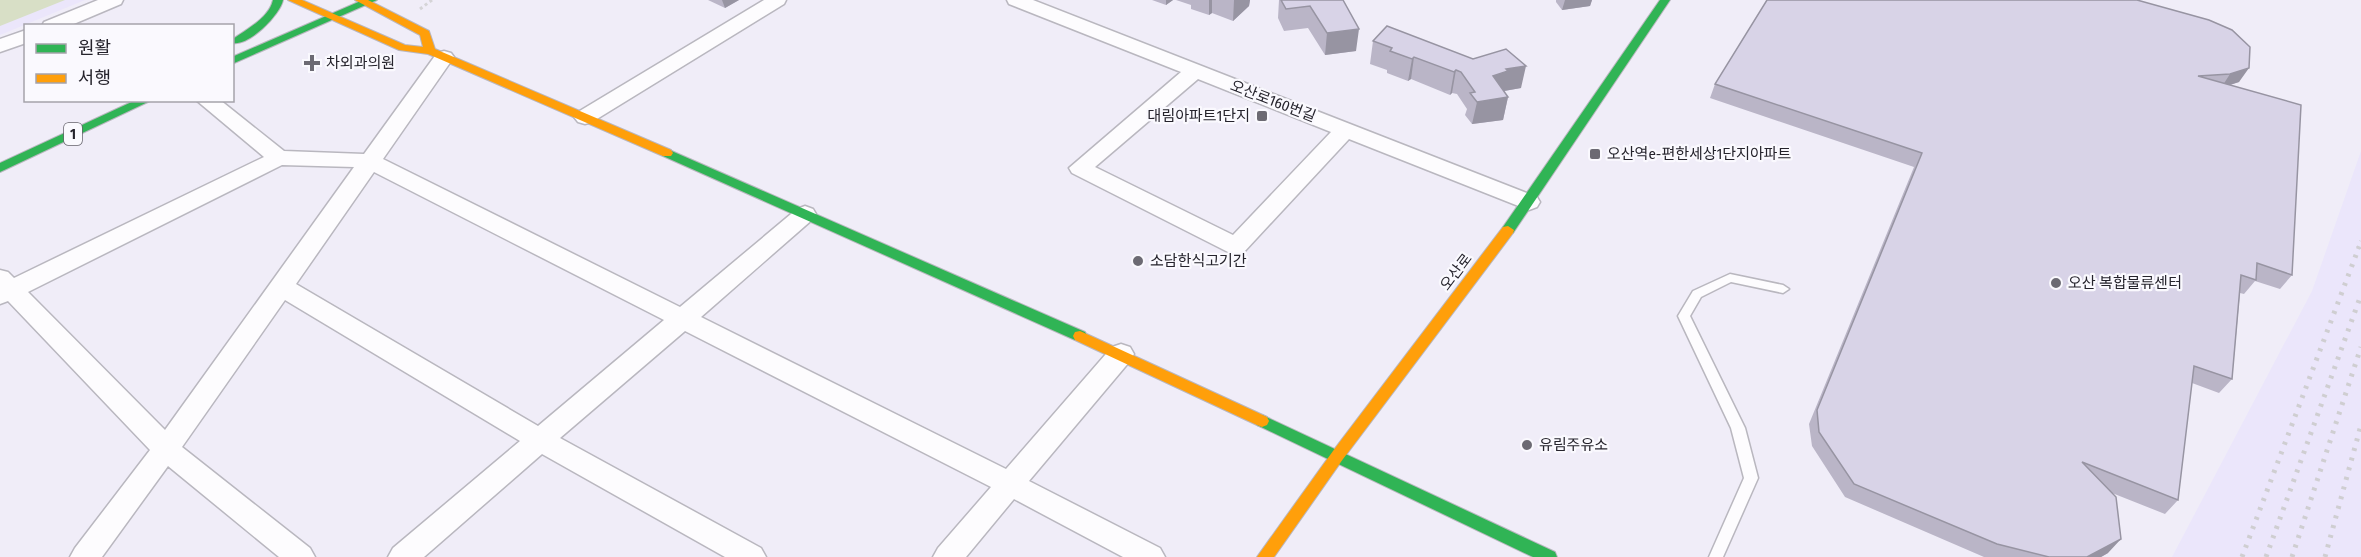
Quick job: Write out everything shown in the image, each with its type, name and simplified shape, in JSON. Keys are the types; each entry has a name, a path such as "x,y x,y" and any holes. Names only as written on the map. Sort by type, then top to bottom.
{"street":[{"path":"56,24 114,0"},
{"path":"235,42 268,17 278,5 278,0"},
{"path":"293,0 403,48 437,54 585,117 1121,354 1549,557"},
{"path":"235,42 330,0"},
{"path":"585,117 777,0"},
{"name":"오산로160번길","path":"1016,0 1529,202"},
{"name":"오산로","path":"1265,557 1338,455 1529,202 1665,0"},
{"path":"234,60 366,1 420,30 437,54"},
{"path":"418,13 420,30"},
{"path":"264,47 324,30 359,30"},
{"path":"0,46 24,37"},
{"path":"85,557 166,449 369,161 437,54"},
{"path":"1195,71 1080,168 1236,246 1346,129"},
{"name":"1","path":"0,168 143,102"},
{"path":"209,102 279,158"},
{"path":"300,557 166,449 4,288 279,158 369,161 1150,557"},
{"path":"403,557 805,214"},
{"path":"281,286 540,440 752,557"},
{"path":"948,557 1121,354"}],"lane":[{"path":"1716,557 1751,478 1737,428 1684,316 1697,294 1730,278 1783,289"}],"shaded area":[{"path":"0,0 85,0 24,24 0,35"},
{"path":"2361,151 2361,557 2172,557 2312,291"}],"green space":[{"path":"0,0 65,0 0,26"}],"building":[{"path":"1281,0 1343,0 1359,29 1327,33 1310,6 1286,9"},
{"name":"오산 복합물류센터","path":"1767,0 2137,0 2209,20 2232,30 2250,47 2249,68 2230,74 2198,76 2301,105 2292,275 2257,263 2256,280 2241,275 2232,379 2194,366 2178,500 2082,462 2116,497 2121,539 2087,557 2049,557 1997,544 1854,484 1819,432 1817,410 1922,153 1715,84"},
{"path":"1387,26 1473,59 1506,49 1526,66 1506,69 1508,71 1493,76 1508,97 1477,102 1470,93 1475,92 1461,72 1456,70 1454,72 1414,57 1412,59 1390,51 1392,48 1373,41"}],"railway":[{"path":"2358,249 2361,241"},
{"path":"2242,557 2359,247"},
{"path":"2266,557 2361,295"},
{"path":"2292,557 2361,347"},
{"path":"2325,557 2361,425"}],"traffic: fast":[{"path":"237,41 268,18 277,6 278,0"},
{"path":"234,60 372,0"},
{"path":"1508,230 1665,0"},
{"path":"0,168 143,102"},
{"path":"667,153 1080,336"},
{"path":"1262,421 1549,557"}],"traffic: slow":[{"path":"293,0 403,48 430,51 667,153"},
{"path":"360,0 425,33 430,51"},
{"path":"1265,557 1338,455 1508,230"},
{"path":"1080,336 1262,421"}],"place":[{"name":"차외과의원","path":"312,63"},
{"name":"대림아파트1단지","path":"1262,116"},
{"name":"오산역e-편한세상1단지아파트","path":"1595,154"},
{"name":"소담한식고기간","path":"1138,261"},
{"name":"오산 복합물류센터","path":"2056,283"},
{"name":"유림주유소","path":"1527,445"}]}
